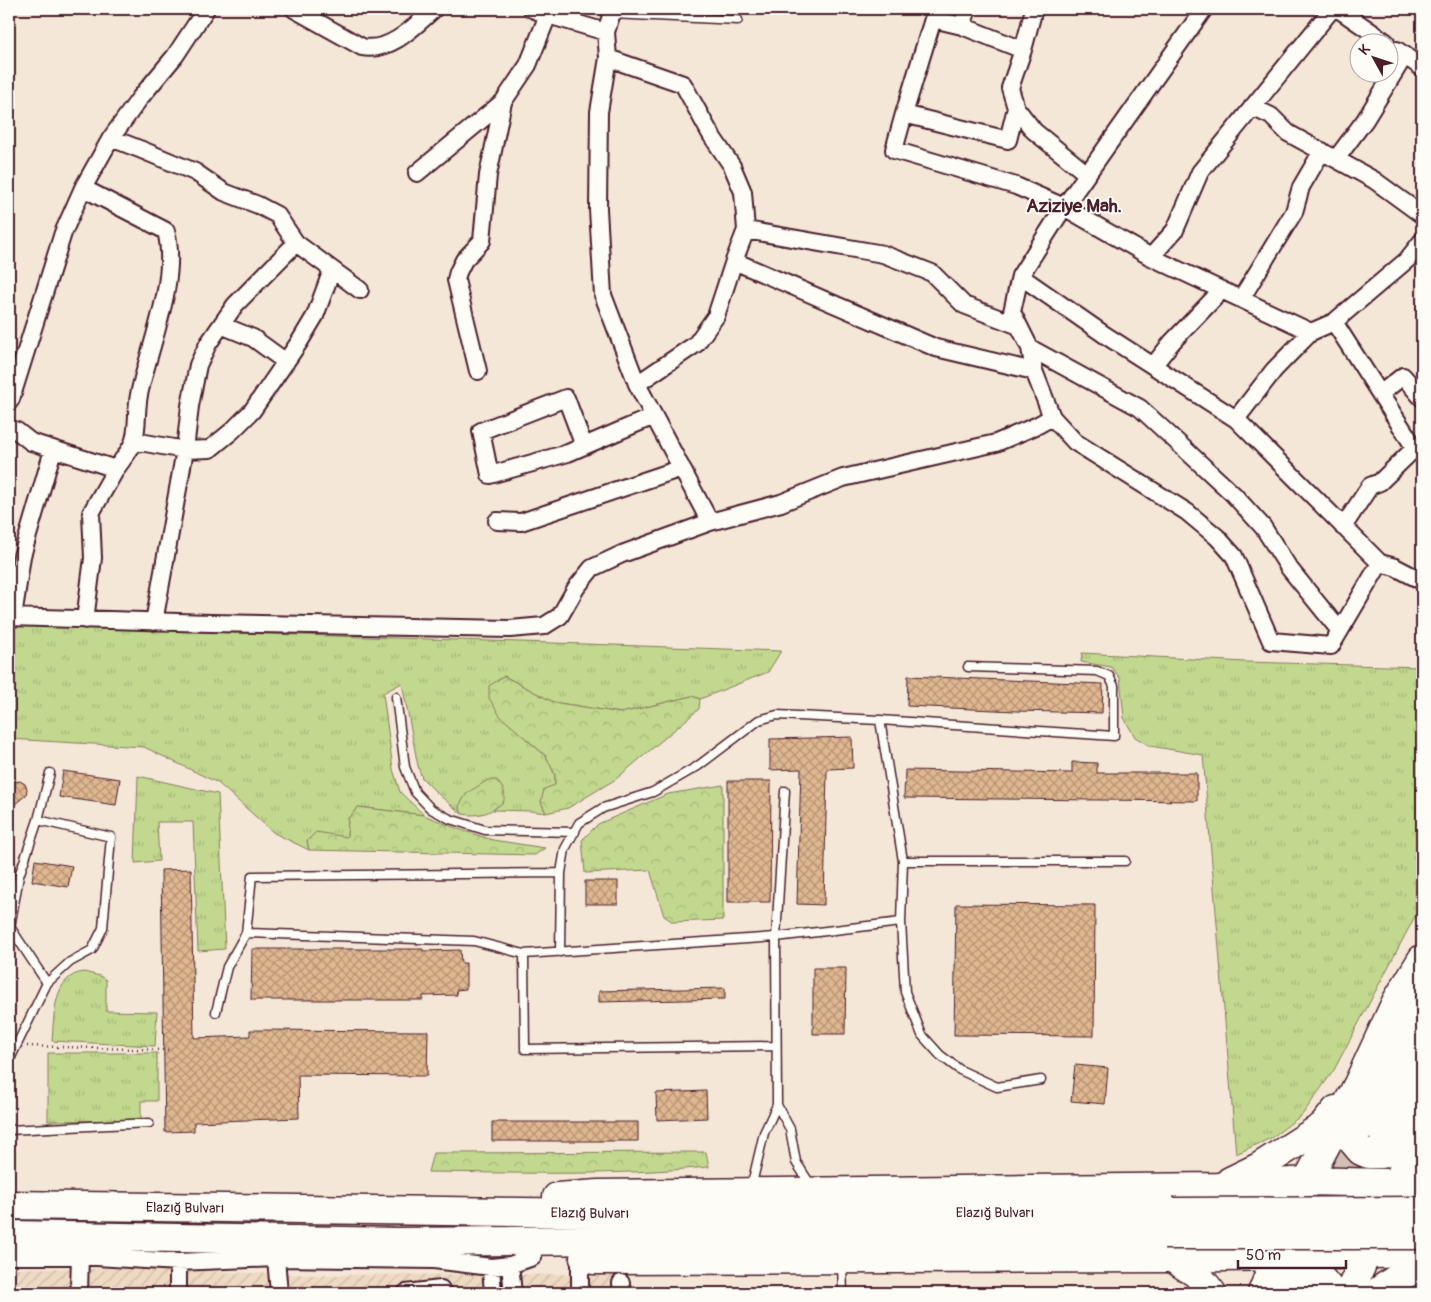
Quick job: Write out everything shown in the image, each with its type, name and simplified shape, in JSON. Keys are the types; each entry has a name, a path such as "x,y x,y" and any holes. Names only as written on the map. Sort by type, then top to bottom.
{"highway":[{"path":"1263,1293 1307,1181 1358,1084 1396,1002 1422,960"},
{"path":"1422,1011 1375,1129 1422,1061"},
{"path":"1358,1084 1348,1121 1348,1137 1361,1151 1368,1154 1382,1154 1395,1147 1422,1112"},
{"path":"1217,1187 1259,1167 1323,1126 1358,1084"},
{"path":"1349,1293 1366,1254 1410,1184 1422,1112"},
{"path":"391,1210 598,1194 1217,1187 1307,1181 1410,1184"},
{"name":"Elazığ Bulvarı","path":"9,1205 597,1213 1169,1235"},
{"path":"398,1242 522,1261 580,1258 594,1260 842,1259 1169,1235 1422,1211"},
{"name":"Elazığ Bulvarı","path":"9,1235 398,1242 1169,1235"},
{"path":"1169,1235 1276,1256 1422,1253"},
{"path":"1169,1235 1422,1235"},
{"path":"1169,1235 1212,1293"},
{"path":"1376,1293 1391,1282 1422,1267"},
{"path":"1263,1293 1289,1277 1302,1272 1312,1274 1320,1279 1331,1293"}],"street":[{"path":"9,402 63,233 82,188 111,138 140,98 175,56 206,9"},
{"path":"294,9 362,47 374,49 386,46 411,30 434,9"},
{"path":"532,9 606,32"},
{"path":"962,26 968,9"},
{"path":"1034,9 1010,88 1016,108 1034,131 1087,174"},
{"path":"1204,9 1064,207 1020,276 1012,312 1030,348 1034,371 1052,417 1075,442 1187,512 1217,537 1234,556 1271,641 1331,646 1380,563"},
{"path":"1151,256 1175,230 1200,172 1332,9"},
{"path":"1338,9 1371,32"},
{"path":"612,11 606,32 608,58 600,112 598,209 603,295 637,384 710,522"},
{"path":"417,173 503,102 528,64 548,15"},
{"path":"1023,50 962,26 934,19 894,150 1016,186 1064,207 1151,256 1311,332"},
{"path":"1398,50 1422,68"},
{"path":"1336,159 1365,120 1405,55"},
{"path":"608,58 683,84 711,135 732,166 743,192 746,230 716,316 696,344 637,384"},
{"path":"478,371 456,280 464,260 482,241 488,176 503,102"},
{"path":"1252,107 1271,116 1288,133 1374,180 1422,215"},
{"path":"904,114 1008,140 1016,108"},
{"path":"111,138 195,172 224,192 264,208 276,215 296,243 360,290"},
{"path":"1241,299 1294,212 1301,187 1322,151"},
{"path":"82,188 166,231 169,244 167,284 138,397 134,441 91,513 93,558 85,620"},
{"path":"746,230 883,254 932,273 964,305 1019,326"},
{"path":"1236,419 1274,370 1311,332 1334,322 1408,260 1422,241"},
{"path":"154,622 186,450 190,406 198,365 208,344 235,305 296,243"},
{"path":"734,261 936,348 1034,371"},
{"path":"134,441 186,450 210,449 232,431 252,411 300,341 314,316 332,270"},
{"path":"1020,276 1105,335 1236,419 1380,563 1395,567 1422,581"},
{"path":"1152,366 1172,342 1222,290"},
{"path":"1334,322 1411,442 1419,449 1380,482 1370,486 1343,527"},
{"path":"221,325 253,338 286,362"},
{"path":"1030,348 1140,408 1233,494 1263,527 1289,568 1340,631"},
{"path":"1380,394 1403,376 1422,398"},
{"path":"584,446 566,398 481,432 490,475 568,453 654,416"},
{"path":"53,450 22,556 11,617 154,622 510,629 544,626 560,616 576,588 592,568 622,554 710,522 781,503 842,478 996,443 1052,417"},
{"path":"9,428 17,431 31,442 116,469"},
{"path":"497,521 521,522 682,468"},
{"path":"9,1256 80,1256 178,1262 276,1258 434,1260 491,1267 522,1261 513,1293"},
{"path":"80,1256 80,1293"},
{"path":"276,1258 279,1293"},
{"path":"580,1258 580,1293"},
{"path":"406,1293 441,1291 434,1260"},
{"path":"178,1262 178,1293"},
{"path":"491,1267 493,1293"}],"lane":[{"path":"612,11 738,20"},
{"path":"560,952 561,873 566,849 580,823 603,808 653,792 698,766 759,720 777,715 1114,736 1114,686 1109,676 1097,671 968,666"},
{"path":"396,697 405,767 415,792 431,809 450,819 485,830 575,832"},
{"path":"880,720 903,861 901,922 905,992 922,1035 940,1055 960,1070 997,1087 1041,1080"},
{"path":"47,983 10,927 19,876 38,820 50,773"},
{"path":"750,1192 764,1133 776,1105 776,937 785,791"},
{"path":"9,1062 47,983 70,962 92,950 103,928 111,837 38,820"},
{"path":"903,861 1125,861"},
{"path":"216,1012 227,967 246,933 252,876 561,873"},
{"path":"246,933 474,941 524,954 776,937 901,922"},
{"path":"524,954 525,1049 776,1046"},
{"path":"776,1105 790,1129 796,1162 815,1191"},
{"path":"9,1130 150,1123"},
{"path":"842,1259 843,1293"}],"path":[{"path":"16,1046 168,1050"}],"shaded area":[{"path":"9,1268 125,1269 321,1275 629,1274 630,1293 9,1293"}],"green space":[{"path":"9,625 781,651 768,672 700,699 692,696 621,713 553,702 504,676 526,739 546,756 555,775 555,785 541,802 546,813 493,810 504,801 459,806 462,814 438,794 422,778 418,766 402,683 383,693 393,769 400,792 424,815 358,807 348,819 347,838 307,841 309,850 274,833 218,783 144,747 9,739"},
{"path":"1082,653 1246,662 1422,667 1422,903 1334,1070 1302,1115 1271,1138 1236,1154 1203,755 1150,746 1135,737 1124,718 1120,678 1111,667 1081,662"},
{"path":"504,676 553,702 621,713 692,696 700,699 699,709 616,779 568,808 546,813 541,802 544,789 555,785 555,775 546,756 500,716 489,698 489,686"},
{"path":"138,776 218,794 225,949 198,951 193,822 157,822 159,861 135,863"},
{"path":"488,780 497,780 504,791 504,801 485,813 474,815 462,814 459,806 467,793"},
{"path":"723,785 723,920 673,922 664,916 650,870 585,873 582,840 598,824 668,794"},
{"path":"358,807 424,815 458,829 493,840 545,848 535,855 309,850 307,841 316,832 347,837 348,819"},
{"path":"84,972 100,976 106,980 106,1011 157,1012 155,1046 52,1041 55,1009 61,989 66,981 74,975"},
{"path":"48,1053 157,1053 157,1101 141,1101 141,1120 48,1121"},
{"path":"706,1152 709,1167 674,1170 568,1173 428,1172 433,1153"}],"building":[{"path":"908,676 1103,684 1102,713 907,706"},
{"path":"852,737 853,768 827,769 824,905 797,904 801,769 770,770 770,739"},
{"path":"1072,762 1097,763 1097,773 1197,773 1197,801 904,798 905,770 1072,773"},
{"path":"63,771 120,779 116,805 59,797"},
{"path":"20,781 25,784 27,789 26,795 15,804 9,790 10,785"},
{"path":"728,781 771,781 770,902 728,902"},
{"path":"35,860 72,866 68,887 32,881"},
{"path":"191,869 194,1038 250,1036 250,1030 428,1031 427,1076 298,1075 299,1118 194,1122 194,1131 165,1132 161,870"},
{"path":"585,881 618,881 618,904 585,904"},
{"path":"956,904 1095,905 1094,1036 954,1035"},
{"path":"252,949 460,950 461,963 466,963 466,989 456,990 457,995 423,996 423,1000 251,1000"},
{"path":"813,968 846,968 845,1034 813,1034"},
{"path":"725,988 725,999 599,1002 599,991"},
{"path":"1075,1065 1108,1068 1105,1104 1071,1101"},
{"path":"706,1091 707,1118 657,1120 656,1093"},
{"path":"492,1122 638,1122 638,1141 492,1141"}],"tunnel":[{"path":"1289,1293 1366,1126"}],"district":[{"name":"Aziziye Mah.","path":"1074,205"}]}
